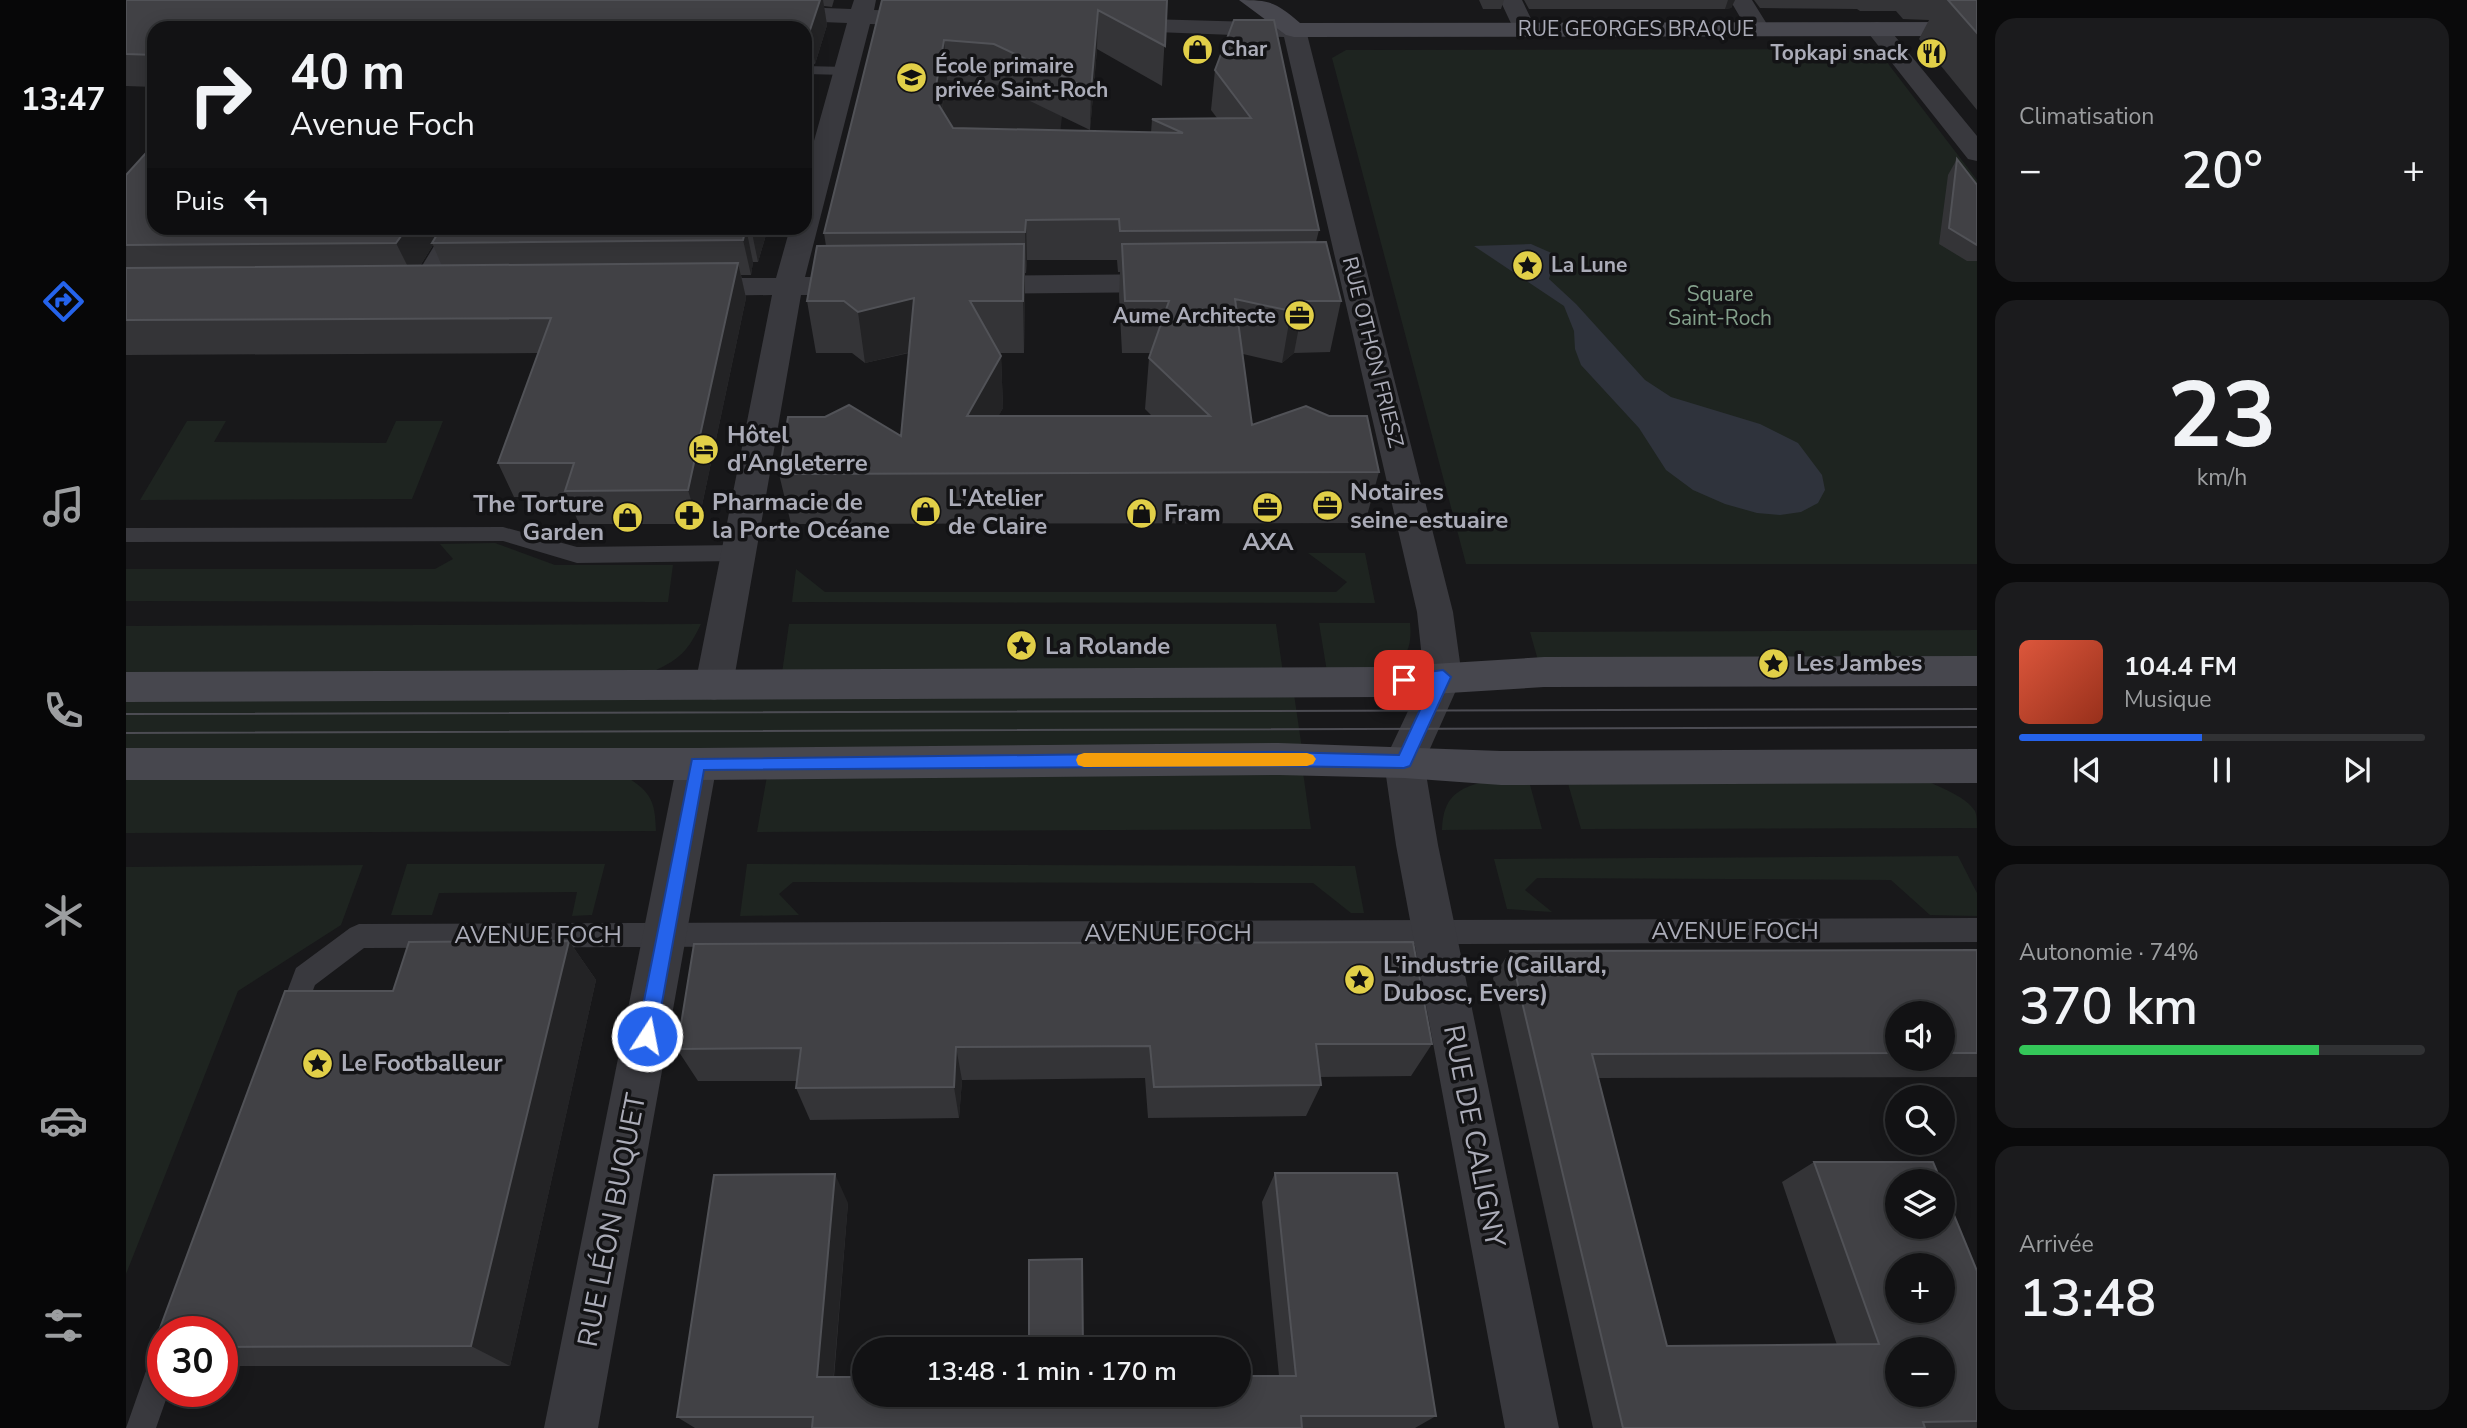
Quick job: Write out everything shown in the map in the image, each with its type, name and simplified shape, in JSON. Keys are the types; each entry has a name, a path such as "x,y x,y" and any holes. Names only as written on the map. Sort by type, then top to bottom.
{"street":[{"path":"1250,0 1277,15 1294,30"},
{"path":"1511,0 1524,29"},
{"path":"1741,0 1758,29"},
{"path":"756,13 863,8 955,20"},
{"path":"812,194 863,8"},
{"path":"1094,25 1294,30"},
{"path":"1877,29 1977,153"},
{"name":"RUE GEORGES BRAQUE","path":"1294,30 1977,29"},
{"name":"RUE OTHON FRIESZ","path":"1294,30 1341,282 1435,612 1443,677"},
{"path":"423,289 455,235"},
{"path":"714,685 788,286 801,235"},
{"path":"949,285 1200,283"},
{"path":"666,287 893,285"},
{"path":"126,687 1371,682 1544,672 1977,671"},
{"path":"1404,762 1443,677"},
{"path":"126,764 697,764 1279,759 1501,768 1977,766"},
{"name":"RUE DE CALIGNY","path":"1404,762 1434,932 1532,1428"},
{"name":"RUE LÉON BUQUET","path":"571,1428 697,764"}],"lane":[{"path":"812,69 846,71"},
{"path":"126,535 503,534 577,555 738,553"},
{"name":"AVENUE FOCH","path":"281,1043 304,977 359,936 1977,930"},
{"path":"140,1428 148,1407"}],"shaded area":[{"path":"887,34 1008,38 1000,87 1065,89 1056,171 857,165"},
{"path":"1531,244 1556,255 1549,279 1576,304 1645,380 1671,397 1760,424 1798,443 1822,475 1825,490 1818,503 1801,512 1780,515 1757,513 1725,504 1693,490 1666,470 1639,428 1581,365 1575,349 1574,331 1564,306 1474,246"}],"green space":[{"name":"Square Saint-Roch","path":"1862,49 1883,57 1977,180 1977,564 1466,564 1332,58 1346,50"},
{"path":"187,421 226,421 214,442 386,443 396,421 443,421 412,499 140,500"},
{"path":"495,543 555,565 673,565 668,602 126,601 126,569 435,569 453,559 440,544"},
{"path":"1308,553 1365,553 1375,603 792,602 796,569 825,592 1336,592 1347,582"},
{"path":"1319,623 1410,623 1410,641 1405,654 1397,663 1386,668 1373,671 1327,672"},
{"path":"701,624 682,653 654,671 126,676 126,626"},
{"path":"789,624 1276,624 1283,673 782,673"},
{"path":"1977,630 1977,662 1539,664 1530,632"},
{"path":"1294,694 1302,749 126,753 126,697"},
{"path":"1303,772 1311,829 757,832 767,776"},
{"path":"126,775 627,777 647,793 655,813 656,831 126,833"},
{"path":"1567,780 1929,782 1971,806 1976,813 1977,828 1581,829"},
{"path":"1487,781 1529,781 1542,829 1442,830 1445,809 1454,796 1467,787"},
{"path":"1958,856 1977,893 1977,916 1930,915 1891,880 1537,878 1525,890 1552,912 1507,909 1494,859"},
{"path":"407,864 605,864 592,915 572,916 577,892 439,893 432,915 391,915"},
{"path":"747,864 1355,866 1364,913 1351,913 1313,883 793,882 779,894 799,915 740,916"},
{"path":"363,865 341,925 238,991 126,1274 126,867"}],"building":[{"path":"126,0 820,0 812,24 812,21 147,21 147,55 126,54"},
{"path":"882,0 1167,0 1165,46 1098,10 1091,90 994,44 944,40 934,97 953,128 1183,133 1152,119 1251,118 1215,70 1234,20 1274,20 1319,230 1120,231 1119,219 1026,220 1025,232 824,233"},
{"path":"1948,0 1977,0 1977,33"},
{"path":"147,152 147,235 402,235 396,243 126,245 126,175"},
{"path":"1957,159 1977,185 1977,245 1949,228"},
{"path":"437,235 744,235 743,240 432,243"},
{"path":"1326,242 1341,301 1304,301 1291,311 1235,299 1252,425 1306,406 1329,416 1367,416 1379,472 779,474 788,417 825,417 849,405 901,436 914,298 858,312 844,301 807,301 817,246 1024,244 1023,301 970,301 1001,356 967,416 1210,416 1149,358 1169,301 1125,301 1122,244"},
{"path":"738,263 688,490 565,491 574,463 498,463 551,318 126,320 126,268"},
{"path":"569,941 471,1346 238,1347 238,1316 164,1316 285,991 393,991 409,942"},
{"path":"1413,942 1432,1044 1316,1044 1321,1085 1154,1087 1150,1046 956,1047 954,1087 796,1088 801,1048 677,1049 694,944"},
{"path":"1977,950 1977,1053 1955,1053 1955,1001 1885,1001 1885,1053 1592,1054 1667,1346 1879,1344 1814,1162 1933,1162 1936,1169 1885,1169 1885,1239 1955,1239 1955,1218 1977,1271 1977,1421 1923,1422 1925,1428 1623,1428 1510,951"},
{"path":"1275,1173 1397,1173 1436,1416 1301,1416 1302,1428 812,1428 813,1417 677,1417 714,1175 835,1174 817,1377 852,1377 852,1407 1251,1407 1251,1376 1296,1376"},
{"path":"1082,1259 1083,1337 1029,1337 1029,1260"}],"tram line":[{"path":"126,714 1977,709"},
{"path":"126,733 1977,727"}],"slow traffic":[{"path":"1084,760 1307,759"}],"place":[{"name":"Char","path":"1198,49"},
{"name":"Topkapi snack","path":"1931,53"},
{"name":"École primaire privée Saint-Roch","path":"912,78"},
{"name":"La Lune","path":"1528,265"},
{"name":"Aume Architecte","path":"1299,316"},
{"name":"Hôtel d'Angleterre","path":"704,449"},
{"name":"Notaires seine-estuaire","path":"1327,506"},
{"name":"AXA","path":"1268,508"},
{"name":"L'Atelier de Claire","path":"925,512"},
{"name":"Fram","path":"1141,513"},
{"name":"Pharmacie de la Porte Océane","path":"689,516"},
{"name":"The Torture Garden","path":"627,518"},
{"name":"La Rolande","path":"1022,646"},
{"name":"Les Jambes","path":"1773,663"},
{"name":"L’industrie (Caillard, Dubosc, Evers)","path":"1360,979"},
{"name":"Le Footballeur","path":"318,1063"}],"route":[{"path":"647,1036 697,764 1279,759 1404,762 1443,677 1404,680"}]}
